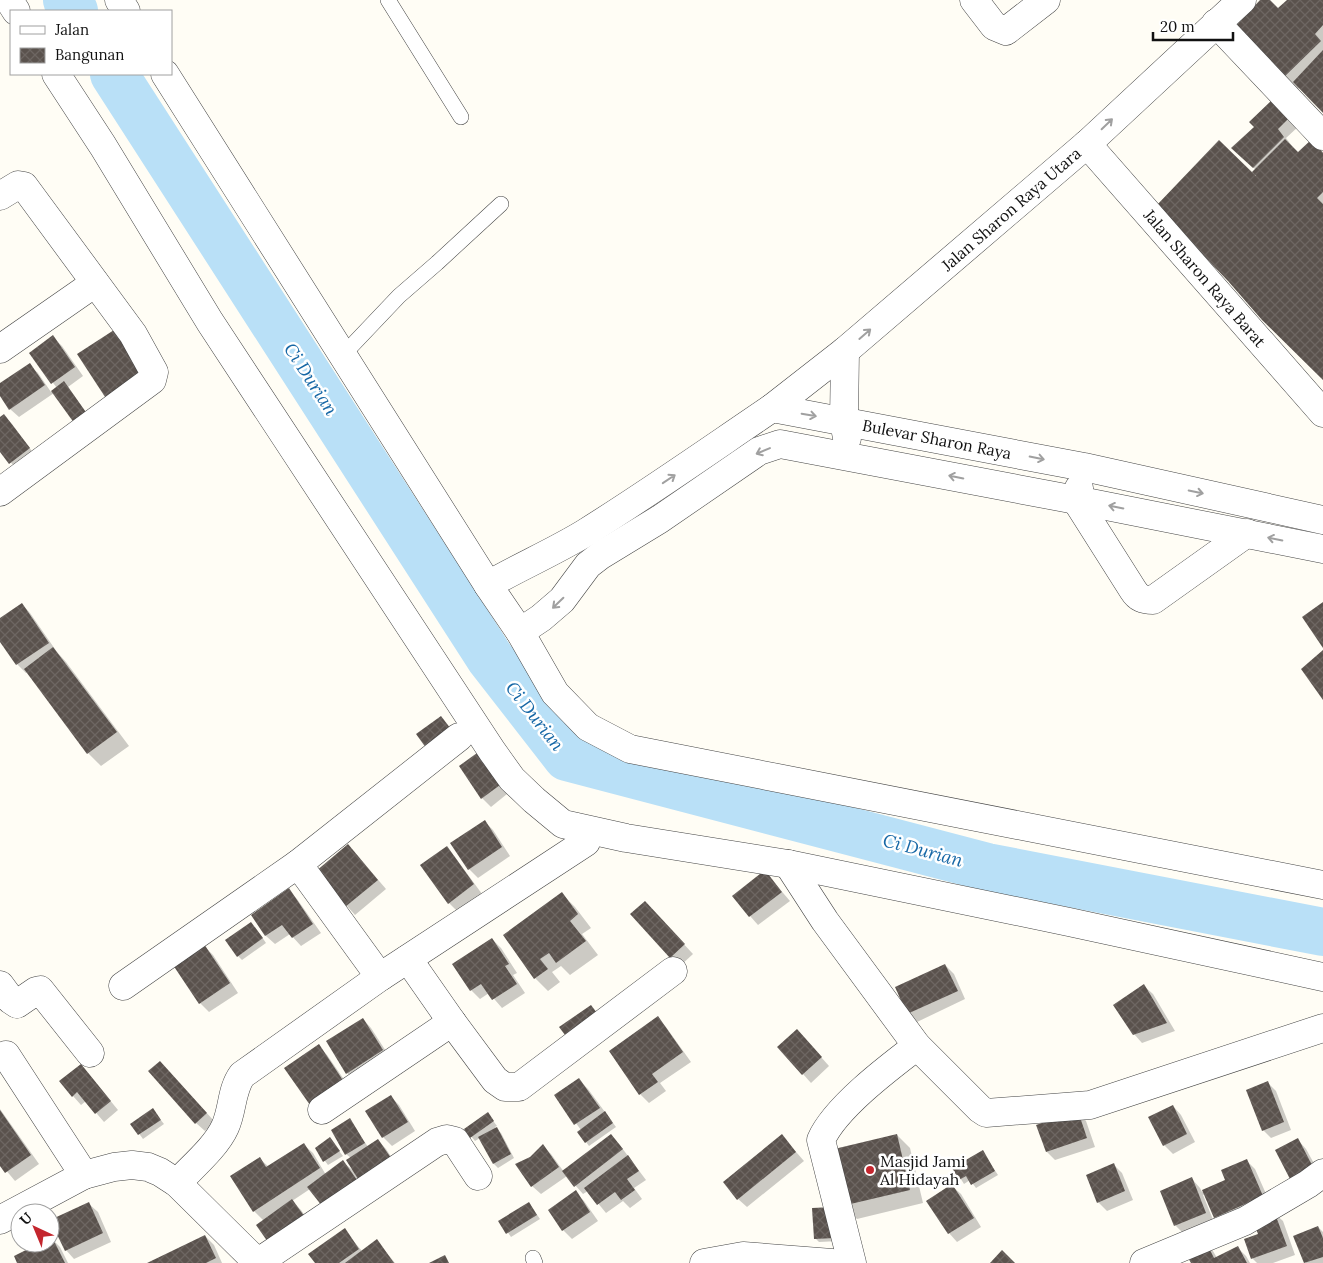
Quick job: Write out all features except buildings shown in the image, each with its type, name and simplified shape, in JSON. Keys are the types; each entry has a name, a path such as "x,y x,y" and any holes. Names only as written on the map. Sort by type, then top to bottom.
{"street":[{"path":"974,0 994,26 1006,31 1046,0"},
{"name":"Jalan Sharon Raya Utara","path":"772,408 845,351 1087,144 1242,0"},
{"path":"1216,23 1323,136"},
{"path":"57,75 210,322 481,736 512,779 562,824 626,838 788,864 1323,977"},
{"path":"166,75 342,356 520,632 555,693 588,727 630,749 1323,885"},
{"name":"Jalan Sharon Raya Barat","path":"1087,144 1323,413"},
{"path":"0,492 152,380 154,372 133,334 24,186 18,185 2,195"},
{"path":"0,349 95,283"},
{"path":"845,351 844,421 850,457"},
{"path":"488,585 520,566 575,538 645,495 772,408"},
{"name":"Bulevar Sharon Raya","path":"772,408 1084,467 1323,520"},
{"name":"Bulevar Sharon Raya","path":"594,560 660,519 759,451 780,444 1323,549"},
{"path":"1084,467 1076,500 1136,596 1152,600 1247,533"},
{"path":"645,495 660,519"},
{"path":"520,632 541,618 562,600 594,560 575,538"},
{"path":"123,986 298,864 459,737"},
{"path":"177,1183 220,1138 231,1110 236,1084 242,1075 380,977 586,842"},
{"path":"298,864 380,977"},
{"path":"788,864 825,921 917,1046 986,1113 1090,1105 1323,1028"},
{"path":"408,960 495,1080 505,1087 519,1087 673,971"},
{"path":"0,985 10,1000 17,1004 40,990 90,1053"},
{"path":"322,1110 452,1022"},
{"path":"852,1263 821,1140 834,1118 887,1069 917,1046"},
{"path":"6,1055 84,1175"},
{"path":"0,1220 84,1175 114,1167 132,1165 148,1167 177,1183 258,1263 436,1142 447,1139 455,1142 478,1176"},
{"path":"1144,1263 1245,1221 1308,1184 1323,1173"},
{"path":"704,1263 743,1256 786,1261 832,1263"}],"lane":[{"path":"388,0 461,117"},
{"path":"342,356 399,296 501,204"}],"waterway":[{"name":"Ci Durian","path":"67,0 73,10"},
{"name":"Ci Durian","path":"115,75 490,658 567,757 987,867 1323,932"}],"place":[{"name":"Masjid Jami Al Hidayah","path":"870,1170"}]}
